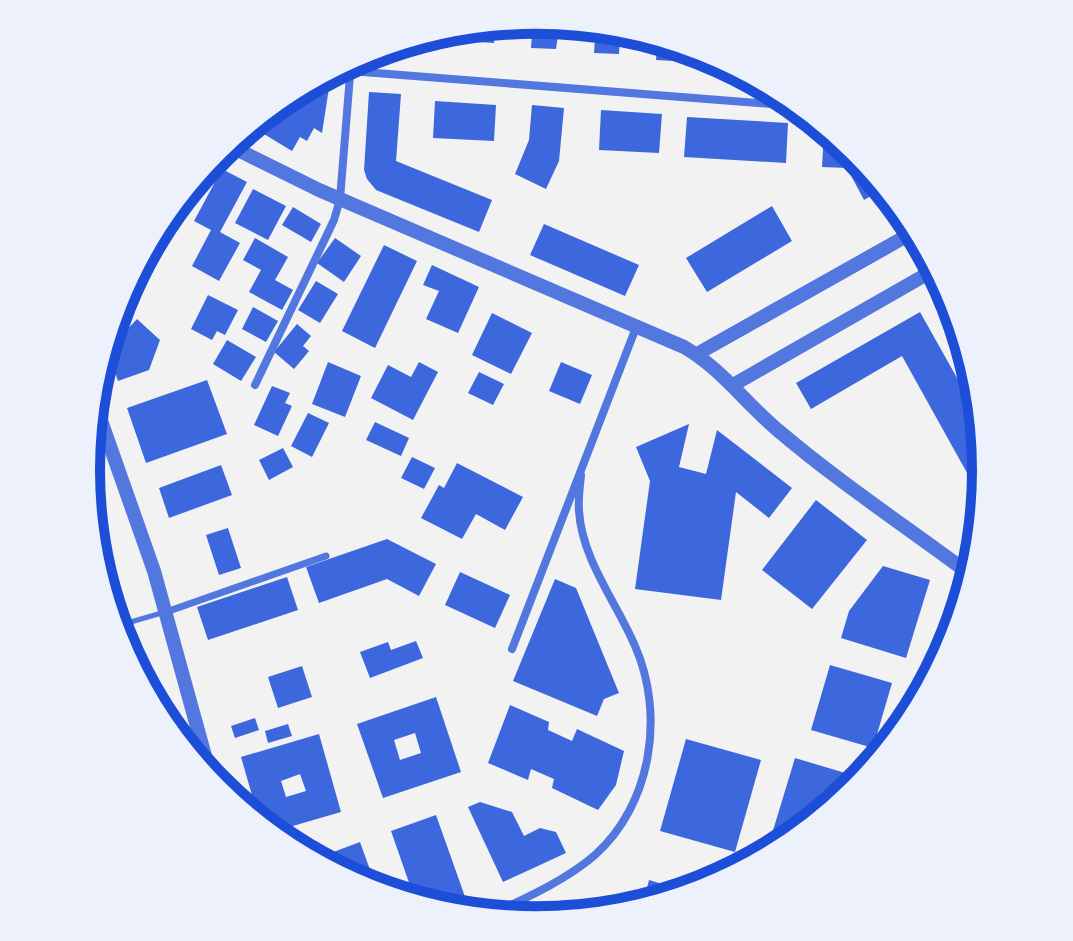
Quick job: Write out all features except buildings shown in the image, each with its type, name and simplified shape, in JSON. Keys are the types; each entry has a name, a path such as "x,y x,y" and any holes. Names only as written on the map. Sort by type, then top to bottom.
{"street":[{"path":"366,68 772,103"},
{"path":"255,385 327,241 340,199 350,76"},
{"path":"240,151 340,199 638,325 697,354 790,440 962,568"},
{"path":"697,354 905,237"},
{"path":"733,385 927,274"},
{"path":"512,649 638,325"},
{"path":"103,425 140,527 205,754"},
{"path":"509,906 575,869 607,843 634,795 649,750 652,714 647,683 636,647 594,564 583,534 578,509 581,475"},
{"path":"166,612 326,556"}],"lane":[{"path":"127,623 166,612"}]}
